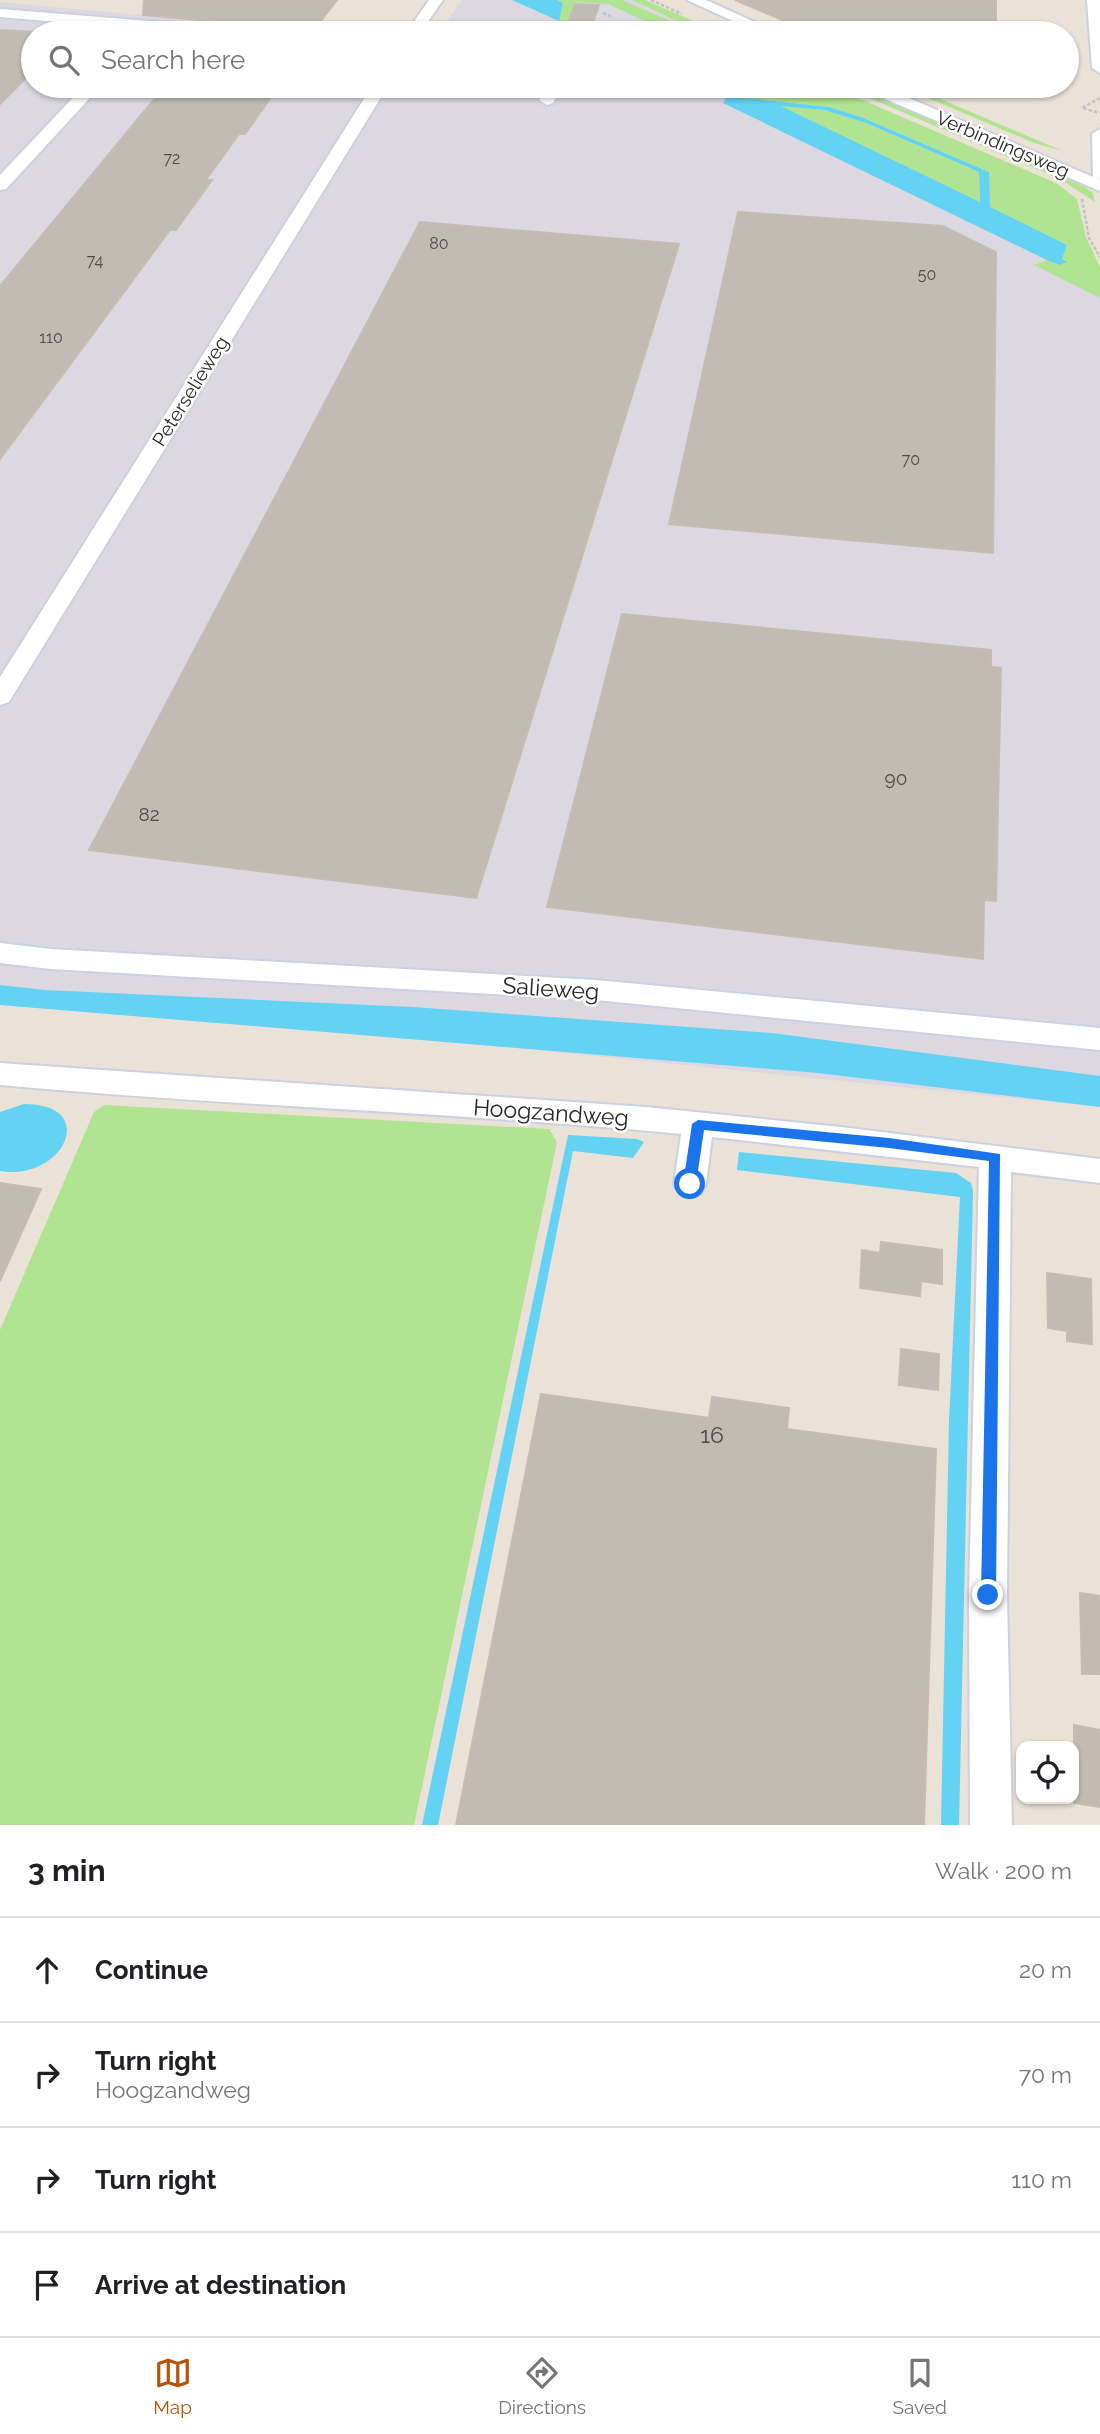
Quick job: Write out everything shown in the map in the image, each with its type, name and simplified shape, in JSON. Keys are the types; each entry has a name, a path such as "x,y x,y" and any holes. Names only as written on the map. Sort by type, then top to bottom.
{"street":[{"path":"421,21 436,0"},
{"path":"1094,0 1100,68"},
{"path":"688,3 723,21"},
{"path":"688,3 738,21"},
{"path":"0,13 95,21"},
{"path":"0,27 21,29"},
{"path":"0,185 82,98"},
{"name":"Peterselieweg","path":"0,697 373,98"},
{"name":"Verbindingsweg","path":"896,98 1100,186"},
{"name":"Verbindingsweg","path":"922,98 1065,159 1100,168"},
{"path":"1100,134 1100,168"},
{"name":"Salieweg","path":"0,953 51,960 596,990 1100,1039"},
{"name":"Hoogzandweg","path":"0,1074 108,1085 580,1113 889,1143 1100,1171"},
{"path":"690,1184 698,1124"},
{"path":"990,1825 988,1595 995,1157"}],"path":[{"path":"603,13 612,17"},
{"path":"1100,98 1082,108 1100,113"},
{"path":"1082,200 1089,238 1100,257"}],"shaded area":[{"path":"462,0 634,0 682,21 447,21"},
{"path":"0,2 204,21 21,21 21,98 730,98 868,158 1100,273 1100,1107 0,996"}],"green space":[{"path":"557,0 622,0 670,21 644,21 608,4 575,2 566,21 559,21 563,3"},
{"path":"632,0 645,0 693,21 677,21"},
{"path":"747,98 858,98 1056,183 1077,199 1086,237 1100,267 1100,298 1034,265 1047,260 1060,265 1066,263 1062,259 1067,245 989,207 989,172 861,117 829,107"},
{"path":"869,98 891,98 946,126 1085,187 1093,193 1095,202 1060,179"},
{"path":"928,98 938,98 1063,151 1034,143"},
{"path":"778,105 824,110 866,123 979,172 980,202"},
{"path":"104,1105 549,1129 557,1142 414,1825 0,1825 0,1330 94,1112"}],"water":[{"path":"512,0 557,0 563,3 559,21"},
{"path":"723,98 829,107 861,117 989,172 990,207 1067,245 1062,259 1067,262 1060,265 1047,260 723,103 726,99","holes":["781,106 824,110 866,123 979,172 980,202"]},
{"path":"0,985 45,990 413,1007 772,1033 1100,1076 1100,1107 818,1073 0,1005"},
{"path":"24,1104 48,1107 62,1116 67,1128 64,1142 56,1155 41,1165 22,1171 0,1171 0,1112"},
{"path":"568,1135 637,1139 644,1142 633,1158 573,1151 438,1825 422,1825"},
{"path":"739,1152 956,1173 971,1183 973,1191 959,1825 941,1825 949,1421 960,1197 737,1170"}],"building":[{"path":"144,0 337,0 321,21 211,21 143,15"},
{"path":"735,0 996,0 996,21 785,21"},
{"path":"575,4 599,5 593,21 568,21"},
{"path":"0,30 21,31 21,83 0,104"},
{"path":"155,98 271,98 245,134 239,134 206,180 212,180 176,230 170,230 0,459 0,286"},
{"path":"738,212 943,226 996,252 993,553 669,524"},
{"path":"420,222 679,244 476,898 89,850"},
{"path":"622,614 991,650 991,667 1001,668 996,901 984,900 983,959 547,907"},
{"path":"0,1183 41,1189 0,1281"},
{"path":"881,1242 942,1250 942,1284 921,1281 920,1296 860,1288 862,1250 880,1253"},
{"path":"1047,1273 1091,1279 1092,1344 1067,1341 1067,1331 1048,1328"},
{"path":"901,1349 939,1354 938,1390 899,1385"},
{"path":"541,1394 709,1418 712,1397 789,1408 787,1429 936,1449 924,1825 456,1825"},
{"path":"1080,1593 1100,1596 1100,1674 1082,1674"},
{"path":"1074,1725 1100,1730 1100,1807 1079,1804 1079,1741 1074,1741"}],"route":[{"path":"690,1184 698,1124 889,1143 995,1157 988,1595"}]}
